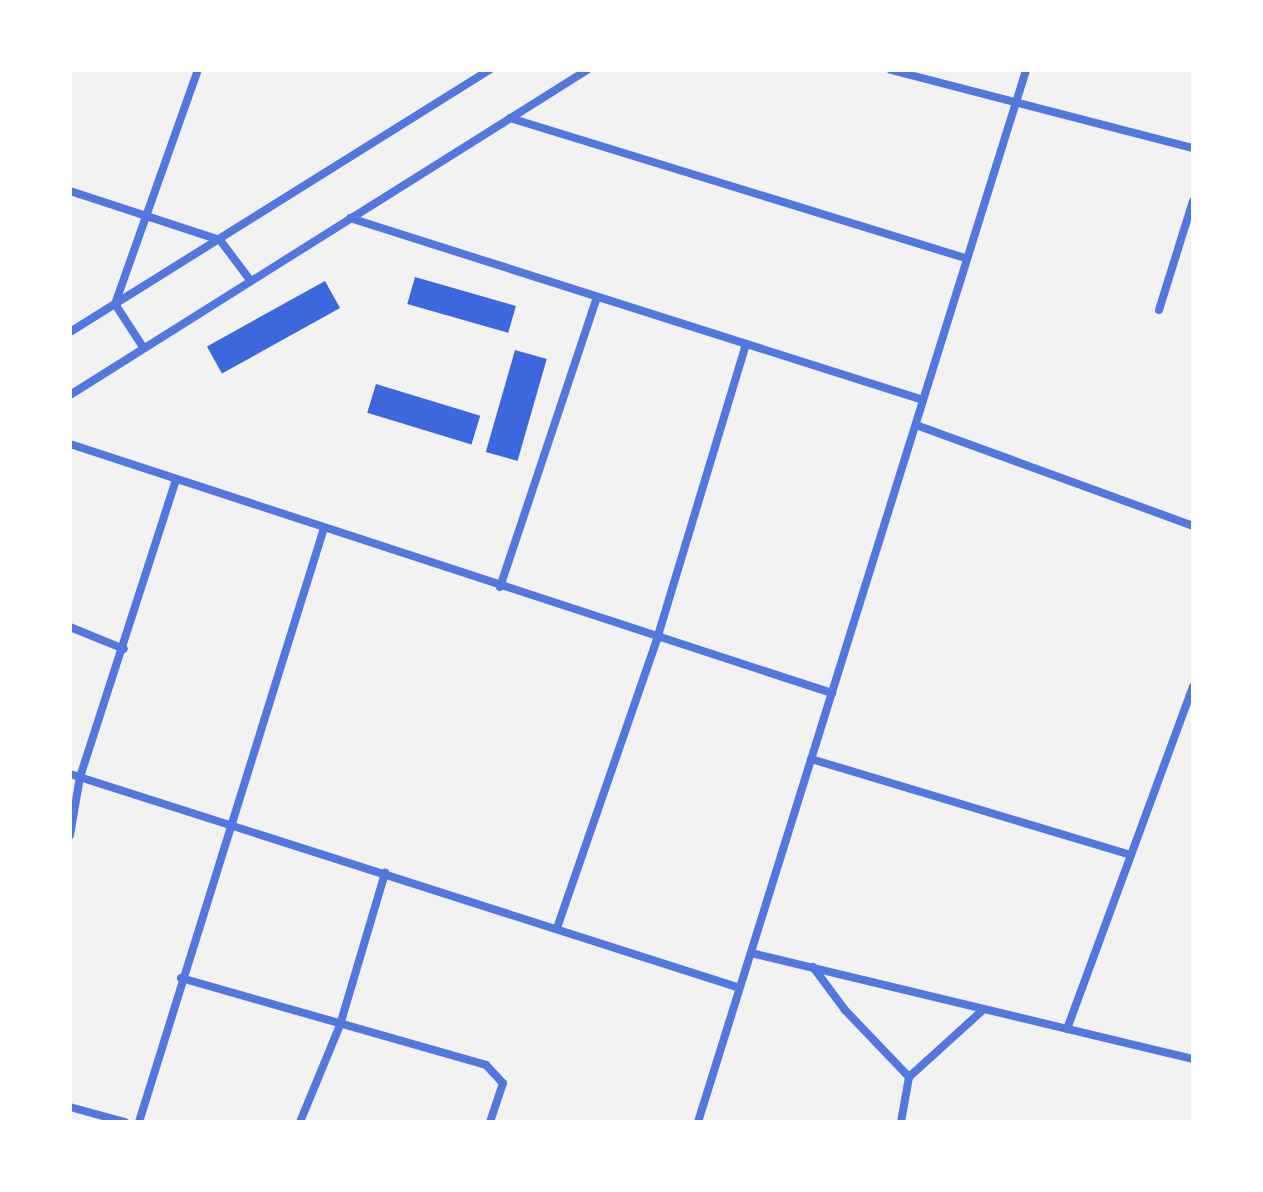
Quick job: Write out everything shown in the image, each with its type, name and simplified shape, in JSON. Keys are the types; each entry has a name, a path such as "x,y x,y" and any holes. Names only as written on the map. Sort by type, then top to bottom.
{"street":[{"path":"115,304 198,70"},
{"path":"70,332 490,70"},
{"path":"70,395 587,70"},
{"path":"891,70 1017,99 1193,148"},
{"path":"698,1122 1026,70"},
{"path":"510,118 967,259"},
{"path":"70,191 220,240 250,280"},
{"path":"1159,310 1193,201"},
{"path":"350,218 923,400"},
{"path":"500,587 597,297"},
{"path":"115,304 143,347"},
{"path":"557,928 657,639 746,344"},
{"path":"916,425 1193,526"},
{"path":"70,444 657,639 832,693"},
{"path":"70,835 80,777 124,649 176,480"},
{"path":"139,1122 228,824 324,528"},
{"path":"70,627 124,649"},
{"path":"1067,1029 1193,686"},
{"path":"811,759 1131,855"},
{"path":"70,774 740,988"},
{"path":"300,1122 340,1025 385,873"},
{"path":"751,953 1193,1059"},
{"path":"813,967 845,1010 909,1077"},
{"path":"181,978 486,1065 503,1083 490,1122"},
{"path":"901,1122 909,1077 984,1009"},
{"path":"70,1107 125,1122"}],"building":[{"path":"415,277 516,306 508,333 407,304"},
{"path":"325,281 340,308 222,374 207,346"},
{"path":"515,350 547,359 518,461 486,452"},
{"path":"376,384 480,416 471,445 367,413"}]}
